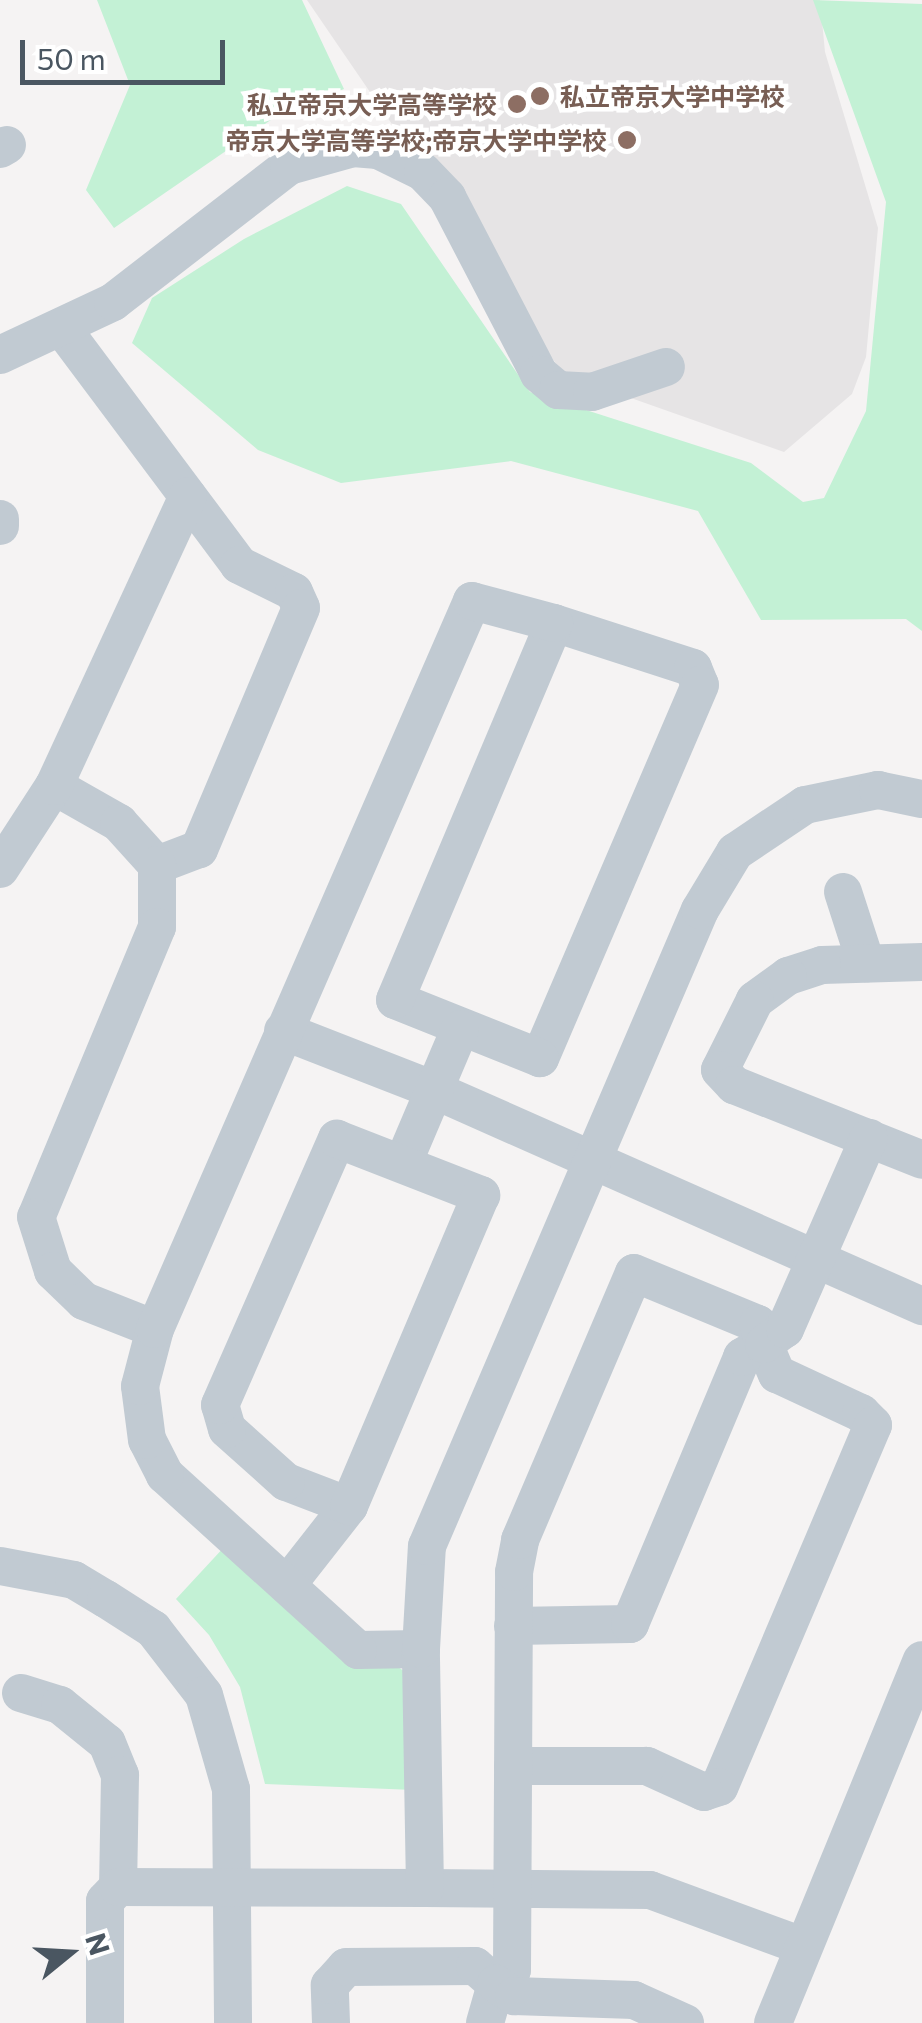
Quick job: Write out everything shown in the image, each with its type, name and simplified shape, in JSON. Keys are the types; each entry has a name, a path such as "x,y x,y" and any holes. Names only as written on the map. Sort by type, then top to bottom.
{"street":[{"path":"0,355 113,302 289,166 329,150 378,150 424,172 447,198 538,374 558,390 592,392 666,367"},
{"path":"62,328 239,565 294,592 301,608 215,856 157,864"},
{"path":"0,868 54,786 188,496"},
{"path":"421,1649 358,1650 166,1476 147,1440 140,1386 156,1329 283,1031 327,904 472,601 554,623 693,668 700,686 540,1058 396,1000 554,623"},
{"path":"54,786 119,824 157,864 156,926 24,1216 53,1271 84,1300 156,1329"},
{"path":"424,1888 421,1649 427,1546 588,1160 716,878 768,824 809,815 878,790 922,799"},
{"path":"843,892 866,962"},
{"path":"922,962 822,965 788,976 754,1000 720,1070 734,1085 922,1160"},
{"path":"404,1161 460,1029"},
{"path":"283,1031 434,1090 922,1306"},
{"path":"513,1626 630,1624 742,1357 785,1329 869,1138"},
{"path":"286,1584 349,1506 481,1195 404,1161 336,1139 220,1405 227,1430 286,1482 349,1506"},
{"path":"485,2023 496,1984 512,1970 513,1626 520,1540 634,1273 758,1324 777,1374 862,1413 873,1425 719,1787 704,1792 647,1766 514,1766"},
{"path":"0,1566 74,1580 153,1629 204,1696 223,1746 233,1884 233,2023"},
{"path":"772,2023 922,1660"},
{"path":"20,1693 60,1705 107,1743 120,1775 118,1887 105,1901 105,2023"},
{"path":"118,1887 233,1884 650,1890 802,1946"},
{"path":"330,2023 330,1984 346,1967 475,1966 514,1996 634,2000 685,2023"}],"shaded area":[{"name":"帝京大学高等学校;帝京大学中学校","path":"307,0 820,0 825,52 878,228 866,357 852,394 784,452 563,374"}],"green space":[{"path":"97,0 302,0 344,89 278,115 114,228 86,190 130,85"},
{"path":"813,0 922,4 922,631 906,619 761,620 698,511 511,461 341,483 258,450 132,343 152,298 244,239 347,186 401,204 530,392 751,463 803,502 824,498 866,411 886,202"},
{"path":"226,1545 415,1679 414,1790 265,1784 240,1687 209,1635 176,1599"}],"place":[{"name":"私立帝京大学中学校","path":"540,96"},
{"name":"私立帝京大学高等学校","path":"517,104"},
{"name":"帝京大学高等学校;帝京大学中学校","path":"627,140"}]}
